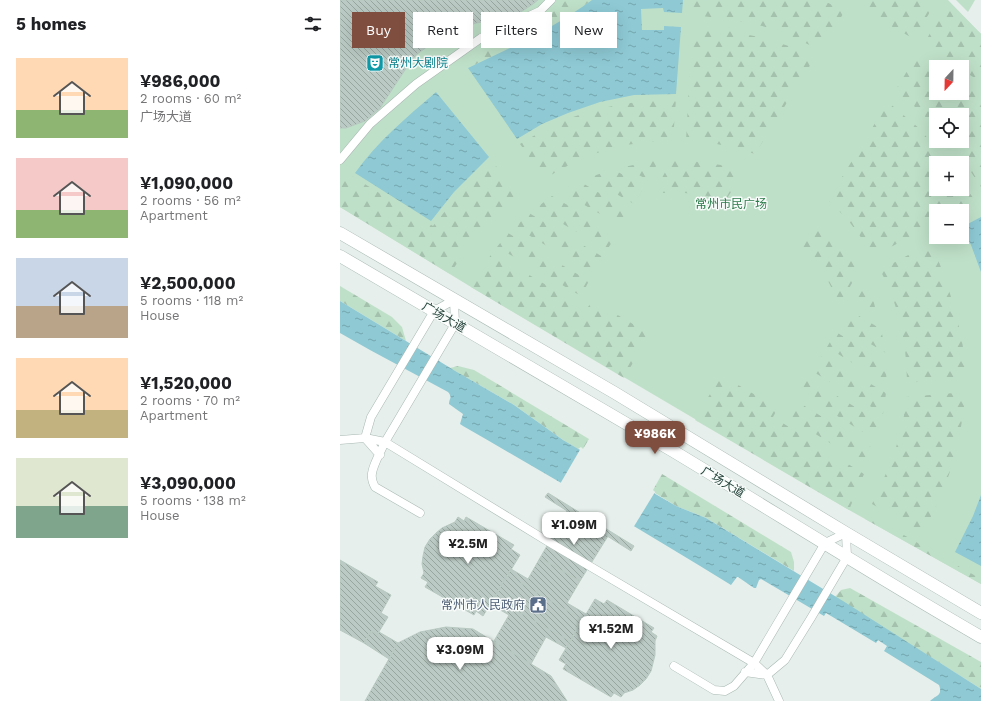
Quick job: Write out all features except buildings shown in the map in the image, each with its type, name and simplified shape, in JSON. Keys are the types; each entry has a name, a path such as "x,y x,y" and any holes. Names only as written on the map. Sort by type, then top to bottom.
{"street":[{"name":"广场大道","path":"340,233 615,393 846,534 981,613"},
{"name":"广场大道","path":"340,256 605,411 981,637"}],"lane":[{"path":"341,156 370,124 416,84 481,38 540,11 551,0"},
{"path":"365,438 371,417 434,312 454,300 455,324 385,442 371,477 375,487 420,513"},
{"path":"365,438 380,455"},
{"path":"340,440 365,438 385,442 547,542 754,662 767,675 779,701"},
{"path":"674,666 714,690 726,691 734,686 745,672 754,662 825,543 846,534 847,557 812,618 785,660 767,675 745,672"}],"green space":[{"name":"常州市民广场","path":"340,0 948,0 981,34 981,584 849,510 471,287 340,207"},
{"path":"566,0 592,0 575,12 560,12 560,22 552,26 552,12"},
{"path":"693,0 822,0 845,11 820,50 788,35 763,26 692,15"},
{"path":"864,0 937,0 914,39 859,8"},
{"path":"956,0 975,0 968,12"},
{"path":"948,1 981,34 981,82 969,74 969,60 948,60 924,44"},
{"path":"692,27 719,29 754,36 789,46 814,59 755,154 732,147 701,141 686,141"},
{"path":"482,48 510,48 468,68 465,64"},
{"path":"918,53 929,60 929,100 969,100 969,87 981,96 981,187 969,169 969,156 960,156 954,148 969,148 969,108 929,108 929,120 895,91"},
{"path":"676,99 673,140 625,145 590,155 559,170 545,179 520,144 554,125 588,112 625,104"},
{"path":"888,102 920,129 929,140 929,148 936,148 942,156 929,156 929,196 969,196 969,192 976,202 969,206 969,204 929,204 929,227 872,257 868,247 848,220 828,200"},
{"path":"685,160 721,165 743,173 726,200 685,193 654,193 671,161"},
{"path":"492,161 519,195 492,217 467,248 450,274 340,207 340,173 342,170 433,226 475,176"},
{"path":"659,161 648,180 624,167"},
{"path":"613,169 644,187 634,204 588,178"},
{"path":"579,181 630,211 621,226 560,191"},
{"path":"552,196 617,234 607,250 536,208"},
{"path":"529,213 603,257 594,274 515,227"},
{"path":"816,218 849,253 859,271 840,304 816,262 800,245"},
{"path":"508,233 589,281 581,296 497,247"},
{"path":"931,244 945,279 956,315 962,340 966,377 907,383 907,368 901,325 887,283 880,270"},
{"path":"492,253 587,309 592,300 650,334 624,378 471,287"},
{"path":"866,282 871,291 878,319 853,303"},
{"path":"340,286 392,317 402,327 406,341 340,301"},
{"path":"849,310 881,329 886,353 840,326"},
{"path":"836,332 887,363 886,384 827,347"},
{"path":"822,355 886,393 883,414 812,371"},
{"path":"458,366 474,370 589,439 583,449 581,447 578,449 563,440 514,405 450,368"},
{"path":"721,375 778,408 773,417 864,474 849,510 695,420"},
{"path":"808,378 881,423 877,441 799,392"},
{"path":"966,392 953,462 943,489 923,533 872,504 884,479 899,439 905,411 906,397"},
{"path":"795,400 874,449 867,466 785,415"},
{"path":"662,474 791,552 794,562 794,571 706,518 676,506 655,493 653,490"},
{"path":"867,514 981,579 981,584 865,519"},
{"path":"850,588 981,662 981,689 835,597 841,590"}],"water":[{"path":"592,0 683,0 682,13 664,12 663,8 641,9 642,30 664,30 664,26 681,27 676,94 634,95 600,102 542,124 517,139 468,68 510,48 552,48 552,26 560,22 560,48 617,48 617,12 575,12"},
{"path":"436,92 489,157 454,192 431,221 355,173 373,151 403,120"},
{"path":"981,217 981,272 969,241 969,223"},
{"path":"340,301 514,405 563,440 676,506 706,518 843,601 981,689 981,701 930,701 938,695 940,691 939,685 884,651 887,646 878,640 876,643 826,613 824,616 761,579 759,580 756,588 738,577 731,585 463,426 460,424 463,414 449,404 451,397 448,392 340,333"},
{"path":"981,495 981,566 955,552 973,516"}],"pier":[{"path":"581,448 655,492 633,528 560,484"}],"place":[{"name":"常州大剧院","path":"375,63"},
{"name":"常州市人民政府","path":"538,605"}]}
